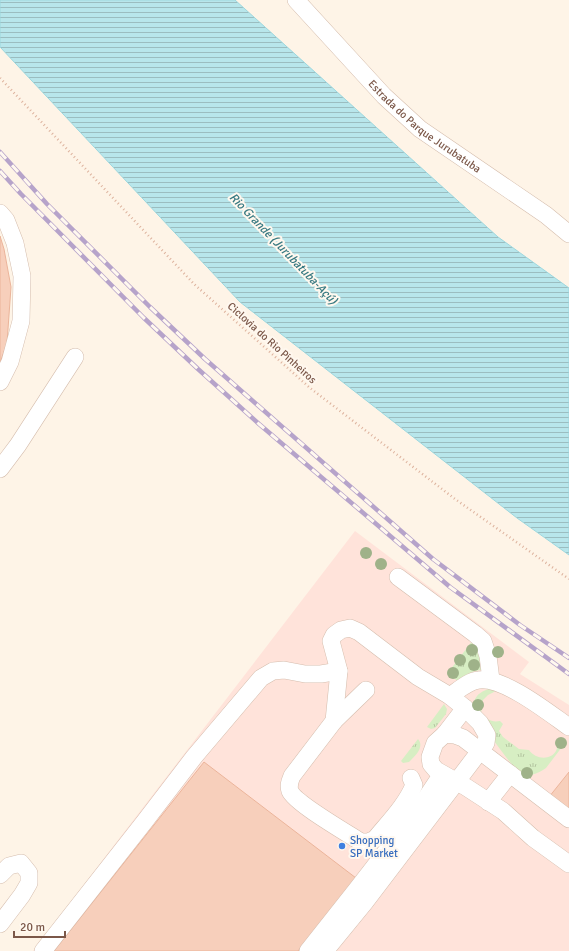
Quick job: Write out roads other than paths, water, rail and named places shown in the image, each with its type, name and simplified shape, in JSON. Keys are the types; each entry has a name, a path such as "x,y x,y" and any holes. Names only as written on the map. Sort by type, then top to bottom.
{"lane":[{"name":"Estrada do Parque Jurubatuba","path":"296,0 384,96 420,129 546,215 569,234"},
{"path":"0,213 6,220 15,243 22,276 21,321 10,362 0,382"},
{"path":"0,469 18,445 75,357"},
{"path":"398,577 483,641 488,656 491,680"},
{"path":"325,951 365,902 449,778 479,751 486,743 487,735 480,723 450,696 418,677 359,632 350,628 342,630 334,635 331,641 339,671 334,721"},
{"path":"43,951 146,821 194,757 261,678 273,671 284,670 305,674 321,674 339,671"},
{"path":"450,696 469,683 479,680 491,680 507,686 569,727"},
{"path":"366,690 334,721 292,776 288,784 291,792 300,802 361,842 368,842 375,839 405,802 414,785 411,778"},
{"path":"465,708 445,734 435,743 430,757 431,764 436,770 503,811 533,838 569,864"},
{"path":"445,734 463,738 569,819"},
{"path":"488,802 510,774"},
{"path":"308,951 416,813 432,802"},
{"path":"0,874 9,866 21,863 29,873 29,883 22,895 0,924"}],"water":[{"name":"Rio Grande (Jurubatuba-Açú)","path":"0,0 235,0 498,237 569,288 569,555 517,518 240,302 0,47"}],"railway":[{"path":"0,152 47,204 150,307 205,359 433,559 520,625 569,658"},
{"path":"0,171 144,318 259,424 450,587 569,674"}],"place":[{"name":"Shopping SP Market","path":"342,846"}]}
